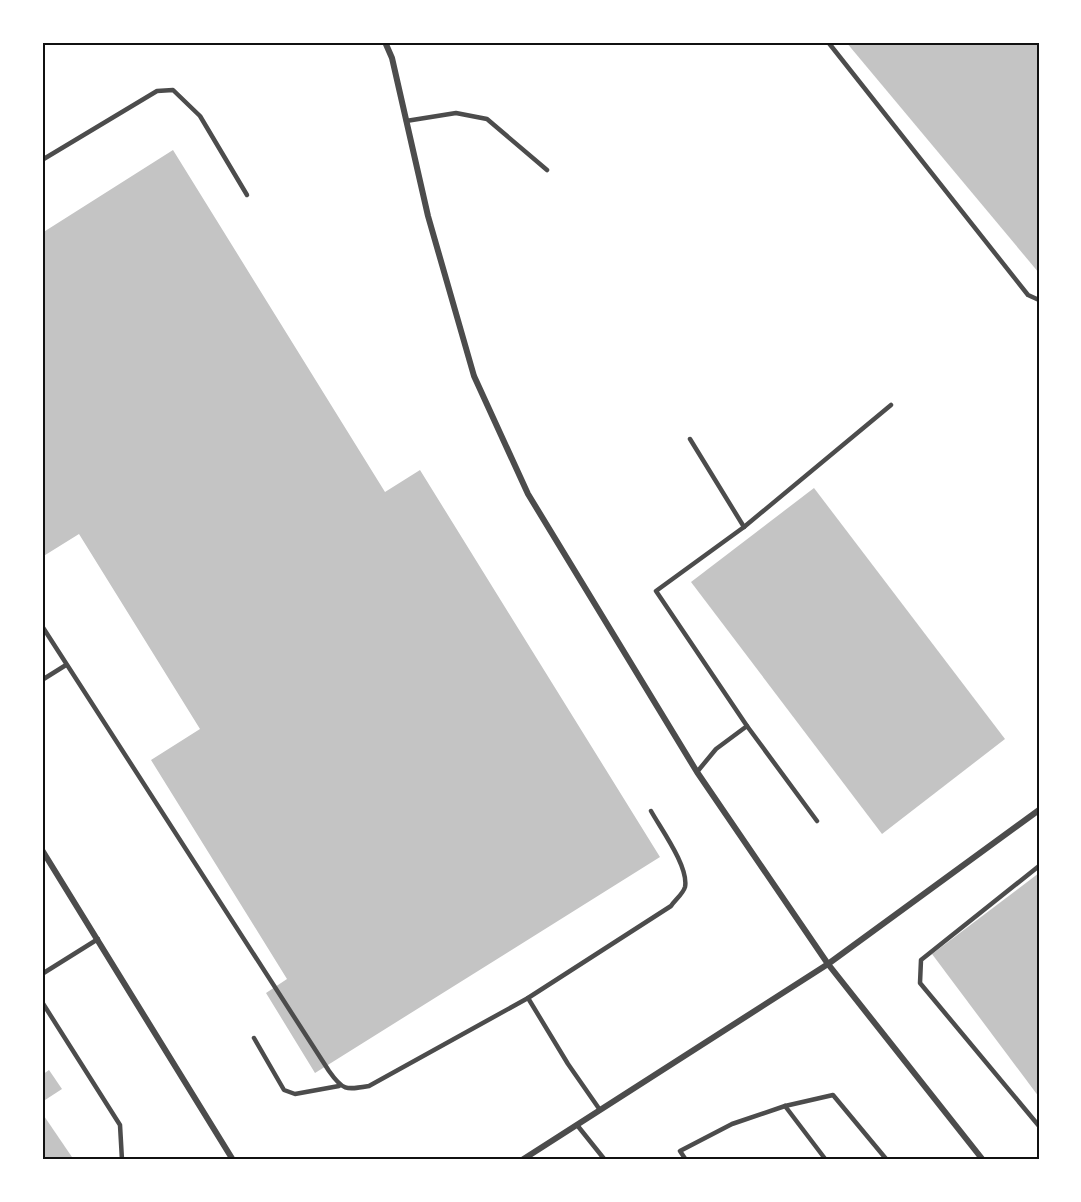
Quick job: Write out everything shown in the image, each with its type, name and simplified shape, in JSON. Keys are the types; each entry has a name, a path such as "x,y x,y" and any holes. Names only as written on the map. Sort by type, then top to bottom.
{"street":[{"path":"385,42 392,58 428,216 478,387 528,494 697,772 828,964 983,1160"},
{"path":"522,1160 828,964 1039,810"},
{"path":"42,850 232,1160"}],"lane":[{"path":"828,42 1028,295 1039,300"},
{"path":"42,160 157,91 173,90 200,116 247,195"},
{"path":"406,121 456,113 487,119 548,170"},
{"path":"817,820 747,726 656,591 744,527 891,405"},
{"path":"690,439 744,527"},
{"path":"42,626 339,1086"},
{"path":"42,680 66,665"},
{"path":"697,772 716,749 747,726"},
{"path":"254,1038 284,1090 295,1094 339,1086 349,1089 369,1086 528,998 671,906 684,890 686,879 679,861 651,811"},
{"path":"1039,866 921,960 920,983 1039,1126"},
{"path":"42,974 98,939"},
{"path":"528,998 568,1064 600,1110"},
{"path":"42,1002 120,1125 122,1160"},
{"path":"687,1160 680,1151 732,1124 785,1106 833,1095 887,1160"},
{"path":"785,1106 825,1160"},
{"path":"577,1125 605,1160"}],"building":[{"path":"846,42 1039,42 1039,273"},
{"path":"173,150 385,492 420,470 660,857 315,1073 266,993 287,979 151,760 200,729 79,534 42,557 42,233"},
{"path":"814,488 1005,739 882,834 691,582"},
{"path":"1039,873 1039,1097 932,954"},
{"path":"49,1070 62,1089 42,1102 42,1075"},
{"path":"42,1113 74,1160 42,1160"}]}
